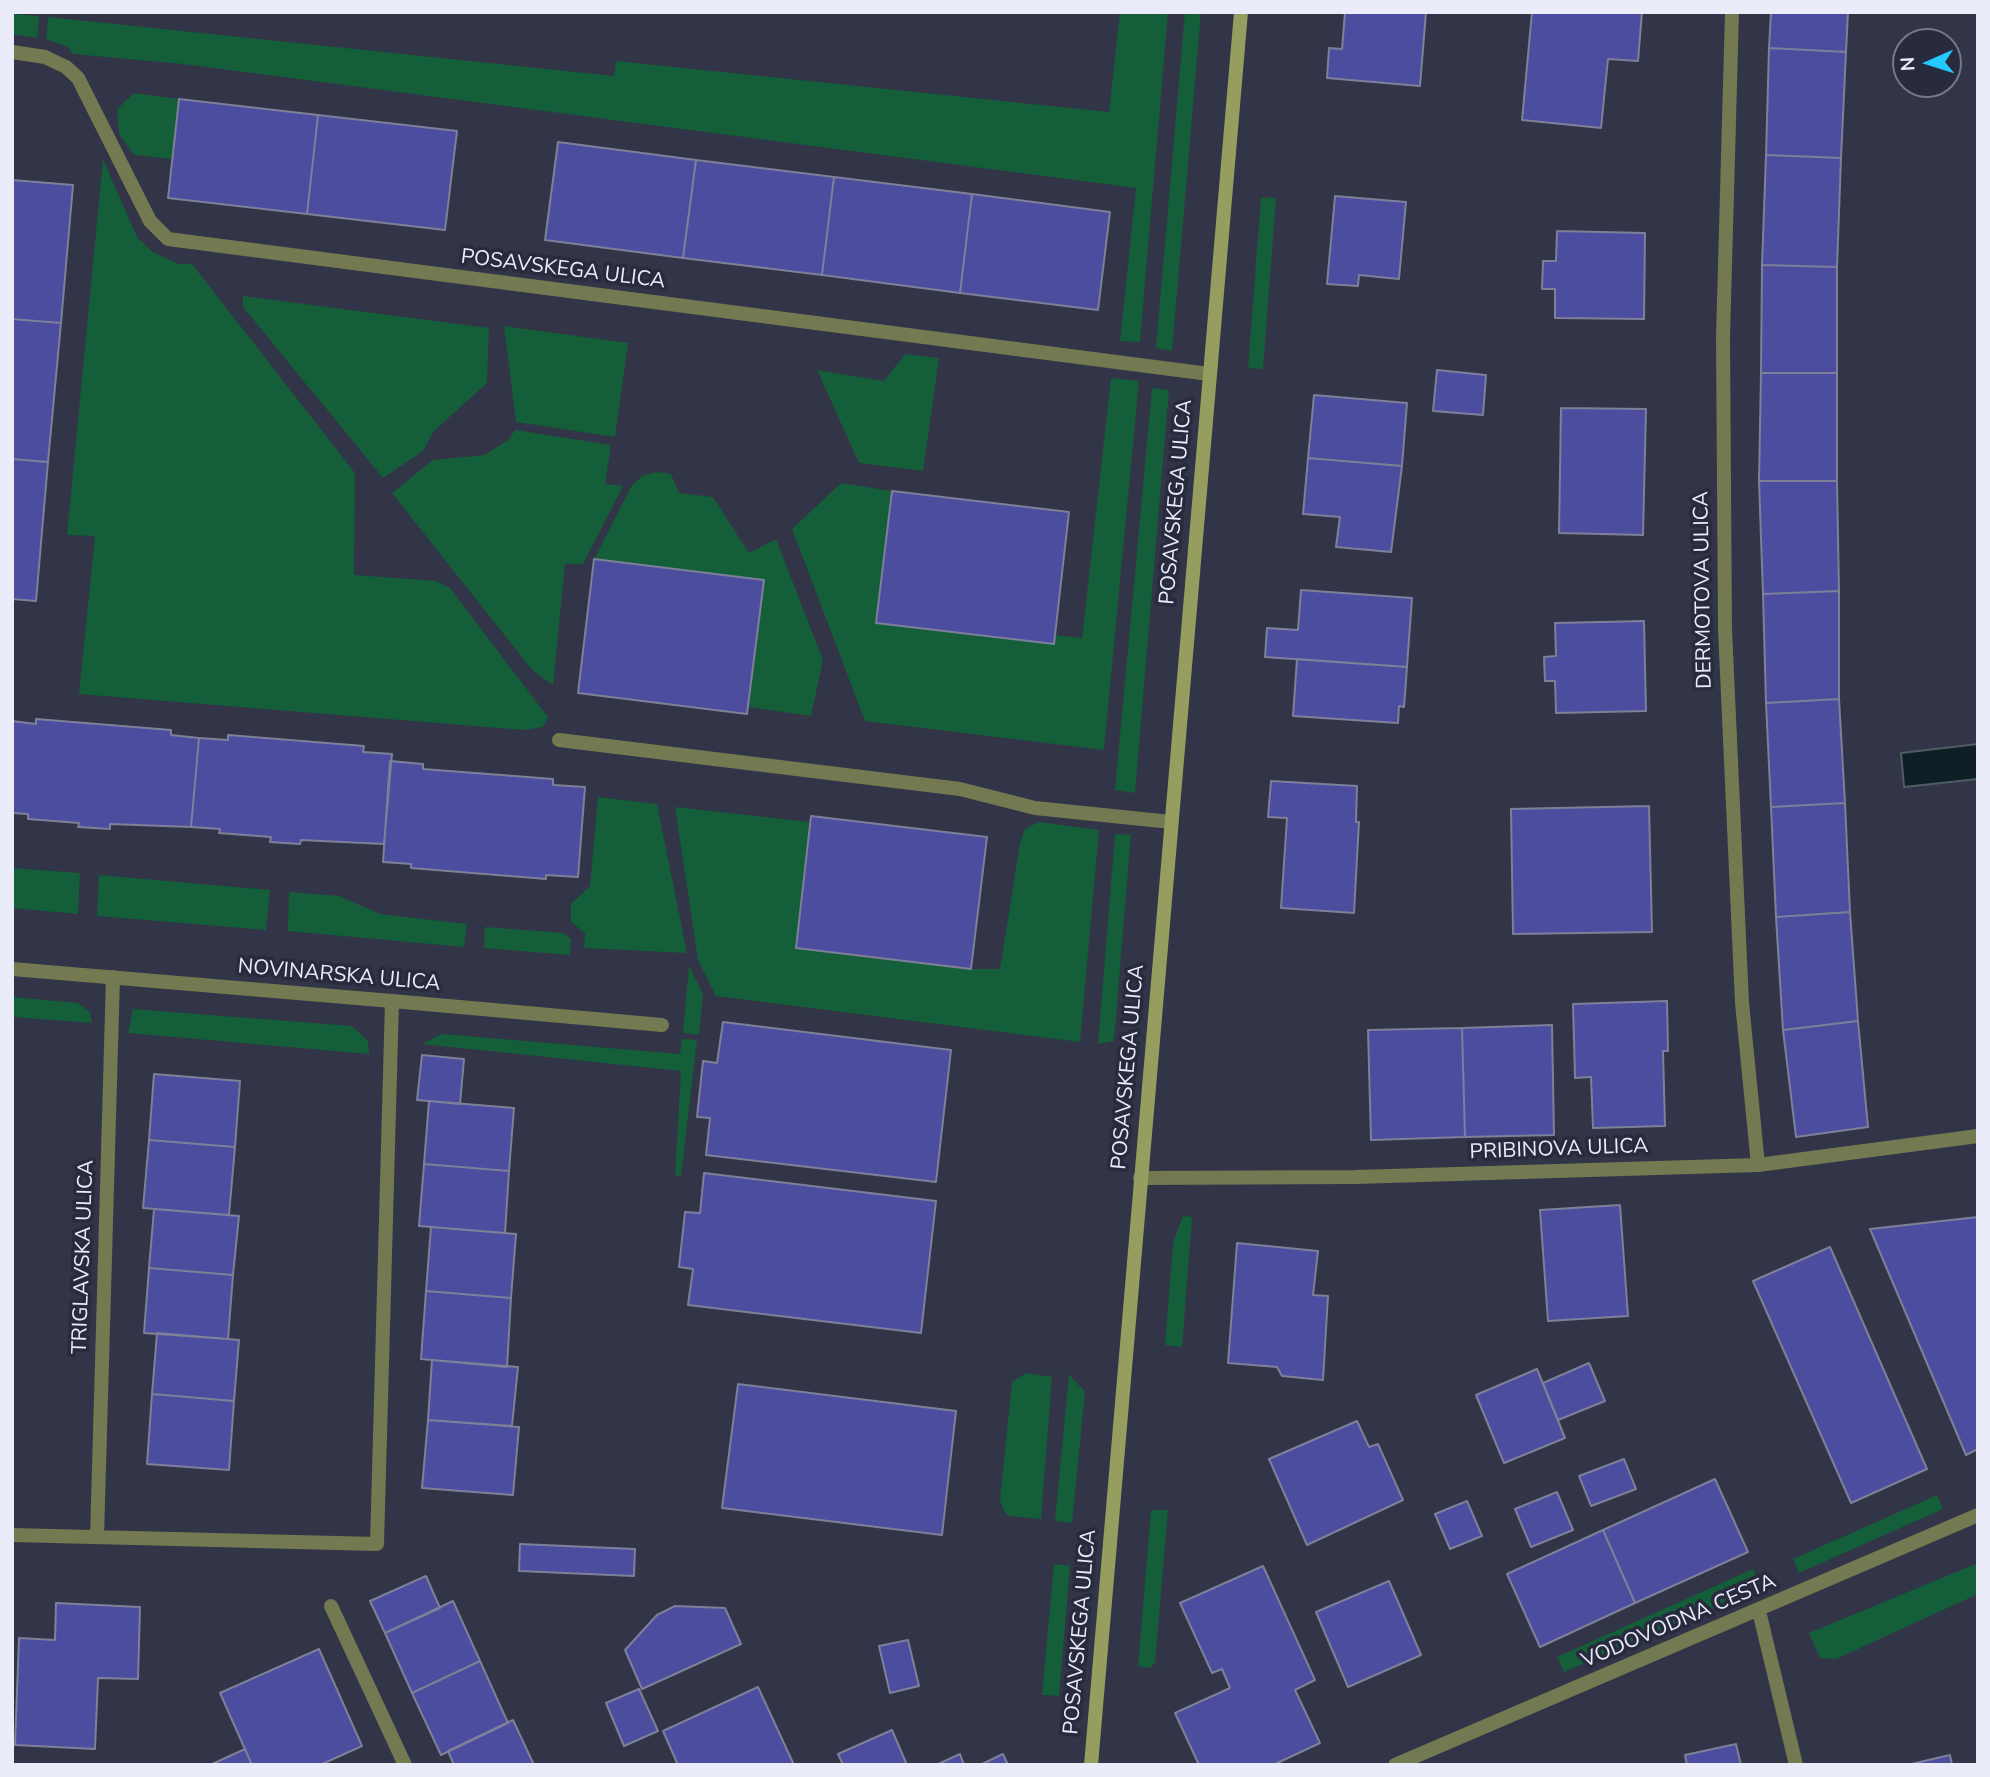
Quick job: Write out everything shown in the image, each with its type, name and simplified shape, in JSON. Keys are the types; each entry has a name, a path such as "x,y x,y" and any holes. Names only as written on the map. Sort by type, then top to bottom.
{"street":[{"name":"POSAVSKEGA ULICA","path":"1091,1765 1241,12"},
{"name":"DERMOTOVA ULICA","path":"1732,12 1723,345 1725,629 1742,1003 1758,1165"},
{"name":"POSAVSKEGA ULICA","path":"12,52 45,57 66,67 78,78 150,221 168,239 1209,374"},
{"path":"559,740 960,789 1035,808 1171,822"},
{"name":"NOVINARSKA ULICA","path":"12,969 662,1025"},
{"name":"TRIGLAVSKA ULICA","path":"97,1537 113,977"},
{"path":"12,1535 377,1544 392,1001"},
{"name":"PRIBINOVA ULICA","path":"1140,1178 1355,1177 1758,1165 1978,1136"},
{"name":"VODOVODNA CESTA","path":"1395,1765 1978,1515"},
{"path":"331,1606 405,1765"},
{"path":"1759,1611 1796,1765"}],"green space":[{"path":"1120,12 1168,12 1140,342 1120,341 1136,188 183,64 73,54 68,47 46,39 48,17 614,76 616,61 1109,112"},
{"path":"1185,12 1201,12 1172,351 1156,348"},
{"path":"12,14 39,16 37,38 12,34"},
{"path":"134,93 179,99 172,159 134,155 119,134 117,109"},
{"path":"103,159 137,237 154,253 179,264 192,264 355,473 354,575 436,581 450,588 548,717 543,727 524,730 79,694 95,536 67,535"},
{"path":"1261,197 1276,198 1263,369 1248,368"},
{"path":"243,296 489,328 487,383 433,432 423,451 383,478 243,307"},
{"path":"504,326 628,343 615,437 516,422"},
{"path":"905,354 939,358 923,471 859,463 817,370 884,381"},
{"path":"1111,378 1139,381 1104,750 865,721 792,529 841,483 892,491 876,623 1053,644 1055,635 1082,638"},
{"path":"1152,388 1169,390 1135,793 1115,790"},
{"path":"515,430 611,445 605,484 623,486 583,564 565,564 553,685 532,670 392,493 433,460 485,455 509,439"},
{"path":"657,472 671,474 679,493 713,497 749,553 776,539 823,660 811,716 749,707 764,580 594,559 632,485 644,475"},
{"path":"598,797 657,804 687,953 584,948 585,933 571,922 571,904 590,886"},
{"path":"675,807 810,822 796,948 971,969 1000,969 1020,843 1025,829 1039,822 1099,830 1080,1042 716,996 698,960"},
{"path":"1115,834 1131,835 1114,1041 1098,1044"},
{"path":"12,868 80,873 78,914 12,908"},
{"path":"99,875 270,890 266,930 97,916"},
{"path":"289,892 339,896 380,914 467,924 464,947 288,931"},
{"path":"485,927 563,933 571,939 570,955 484,948"},
{"path":"689,965 703,994 699,1035 683,1033"},
{"path":"12,997 78,1003 90,1012 92,1023 12,1017"},
{"path":"133,1009 352,1026 368,1041 369,1054 128,1033"},
{"path":"442,1034 680,1054 682,1039 697,1040 681,1176 675,1175 681,1071 422,1044"},
{"path":"1183,1216 1192,1217 1182,1347 1165,1345 1173,1243"},
{"path":"1026,1373 1052,1377 1041,1519 1009,1516 1000,1500 1012,1382"},
{"path":"1069,1374 1085,1392 1072,1523 1055,1521"},
{"path":"1937,1495 1943,1509 1799,1573 1793,1559"},
{"path":"1151,1510 1168,1510 1155,1663 1150,1668 1138,1666"},
{"path":"1978,1563 1978,1594 1836,1659 1820,1658 1809,1633"},
{"path":"1054,1564 1070,1566 1059,1696 1042,1695"},
{"path":"1753,1569 1762,1588 1564,1672 1557,1657"}],"water":[{"path":"1978,744 1978,779 1904,787 1901,753"}],"building":[{"path":"1345,12 1426,12 1420,86 1327,78 1329,48 1342,49"},
{"path":"1532,12 1642,12 1638,61 1608,59 1601,128 1522,120"},
{"path":"1771,12 1848,12 1846,52 1769,48"},
{"path":"1769,48 1846,52 1841,158 1766,155"},
{"path":"179,99 318,115 307,214 168,198"},
{"path":"318,115 457,131 445,230 307,214"},
{"path":"558,142 696,160 683,258 545,240"},
{"path":"1766,155 1841,158 1837,267 1762,265"},
{"path":"696,160 834,177 822,275 683,258"},
{"path":"834,177 972,194 960,293 822,275"},
{"path":"12,180 73,185 61,323 12,319"},
{"path":"972,194 1110,212 1098,310 960,293"},
{"path":"1335,196 1406,202 1399,279 1359,275 1358,286 1327,284"},
{"path":"1557,231 1645,233 1644,319 1555,318 1555,289 1542,289 1543,261 1556,261"},
{"path":"1762,265 1837,267 1837,373 1761,373"},
{"path":"12,319 61,323 48,462 12,459"},
{"path":"1437,370 1486,375 1483,415 1433,411"},
{"path":"1761,373 1837,373 1837,481 1759,481"},
{"path":"1314,395 1407,403 1402,466 1308,458"},
{"path":"1561,408 1646,409 1643,535 1559,533"},
{"path":"1308,458 1402,466 1391,552 1336,547 1340,517 1303,514"},
{"path":"12,459 48,462 36,601 12,599"},
{"path":"1759,481 1837,481 1839,591 1763,594"},
{"path":"892,491 1069,512 1054,644 876,623"},
{"path":"594,559 764,580 747,714 578,693"},
{"path":"1301,590 1412,598 1407,667 1265,657 1267,628 1298,630"},
{"path":"1839,591 1839,699 1766,703 1763,594"},
{"path":"1644,621 1646,711 1556,713 1555,681 1545,681 1544,657 1556,656 1555,623"},
{"path":"1297,659 1407,667 1404,707 1399,706 1398,723 1293,716"},
{"path":"1839,699 1845,803 1771,807 1766,703"},
{"path":"36,719 171,730 171,735 199,738 191,827 110,824 110,829 78,827 79,823 28,819 28,814 12,813 12,721 36,724"},
{"path":"228,735 364,746 363,752 392,754 384,844 301,840 300,844 270,842 271,837 219,833 220,829 191,827 199,738 228,740"},
{"path":"390,761 423,764 423,769 553,779 553,785 585,787 578,877 546,875 546,879 411,868 411,864 383,862"},
{"path":"1271,781 1357,786 1356,822 1359,822 1354,913 1281,908 1287,818 1268,817"},
{"path":"1845,803 1850,912 1776,917 1771,807"},
{"path":"1649,806 1652,932 1513,934 1511,809"},
{"path":"811,816 987,837 971,969 796,948"},
{"path":"1850,912 1858,1021 1783,1030 1776,917"},
{"path":"1667,1001 1668,1051 1663,1051 1665,1126 1593,1128 1591,1077 1575,1078 1573,1004"},
{"path":"1858,1021 1868,1127 1796,1137 1783,1030"},
{"path":"723,1022 951,1050 936,1182 706,1155 710,1118 697,1117 703,1061 717,1063"},
{"path":"1552,1025 1554,1135 1465,1137 1462,1028"},
{"path":"1462,1028 1465,1137 1371,1140 1368,1030"},
{"path":"422,1055 464,1059 460,1104 417,1100"},
{"path":"154,1074 240,1081 235,1147 149,1140"},
{"path":"429,1101 514,1108 509,1171 424,1164"},
{"path":"149,1140 235,1147 229,1215 143,1208"},
{"path":"424,1164 509,1171 505,1233 419,1226"},
{"path":"704,1173 936,1201 921,1333 688,1305 693,1269 679,1267 685,1212 700,1213"},
{"path":"1620,1205 1628,1316 1548,1321 1540,1210"},
{"path":"154,1209 239,1216 233,1275 149,1268"},
{"path":"1978,1217 1978,1449 1966,1455 1870,1229"},
{"path":"431,1227 516,1234 511,1298 426,1291"},
{"path":"1237,1243 1318,1251 1313,1295 1328,1296 1323,1380 1282,1376 1277,1367 1228,1363"},
{"path":"1830,1247 1927,1469 1851,1503 1753,1281"},
{"path":"149,1268 233,1275 228,1339 144,1333"},
{"path":"426,1291 511,1298 507,1367 421,1359"},
{"path":"157,1333 239,1340 234,1401 152,1394"},
{"path":"432,1360 518,1367 512,1426 428,1420"},
{"path":"1589,1363 1605,1401 1558,1420 1543,1383"},
{"path":"1537,1369 1565,1438 1504,1463 1476,1395"},
{"path":"738,1384 956,1411 942,1535 722,1508"},
{"path":"152,1394 234,1401 229,1470 147,1464"},
{"path":"428,1420 519,1427 513,1495 422,1488"},
{"path":"1357,1421 1369,1447 1378,1444 1403,1500 1307,1545 1269,1459"},
{"path":"1624,1459 1636,1489 1591,1506 1579,1476"},
{"path":"1715,1479 1748,1552 1635,1603 1603,1530"},
{"path":"1557,1492 1573,1530 1531,1547 1515,1509"},
{"path":"1467,1501 1482,1536 1450,1549 1435,1514"},
{"path":"1603,1530 1635,1603 1540,1647 1507,1574"},
{"path":"520,1544 635,1549 634,1576 519,1571"},
{"path":"1263,1566 1315,1680 1295,1690 1320,1743 1273,1765 1199,1765 1175,1713 1230,1688 1222,1669 1212,1673 1180,1603"},
{"path":"426,1576 440,1608 385,1633 370,1601"},
{"path":"1389,1581 1421,1655 1348,1687 1316,1612"},
{"path":"453,1601 480,1661 412,1693 385,1633"},
{"path":"56,1603 140,1607 138,1679 98,1678 95,1749 15,1745 19,1638 55,1640"},
{"path":"675,1606 725,1608 741,1644 642,1689 625,1650 657,1615"},
{"path":"908,1640 919,1686 890,1693 879,1646"},
{"path":"319,1649 362,1746 320,1765 252,1765 220,1693"},
{"path":"480,1661 508,1723 441,1755 412,1693"},
{"path":"758,1687 794,1765 678,1765 663,1731"},
{"path":"639,1689 658,1731 624,1746 606,1703"},
{"path":"513,1720 534,1765 454,1765 448,1751"},
{"path":"892,1730 907,1765 843,1765 838,1754"},
{"path":"1736,1744 1741,1765 1687,1765 1685,1755"},
{"path":"245,1749 252,1765 210,1765"},
{"path":"960,1754 964,1765 936,1765"},
{"path":"1003,1754 1008,1765 980,1765"},
{"path":"1950,1755 1952,1765 1907,1765"}]}
